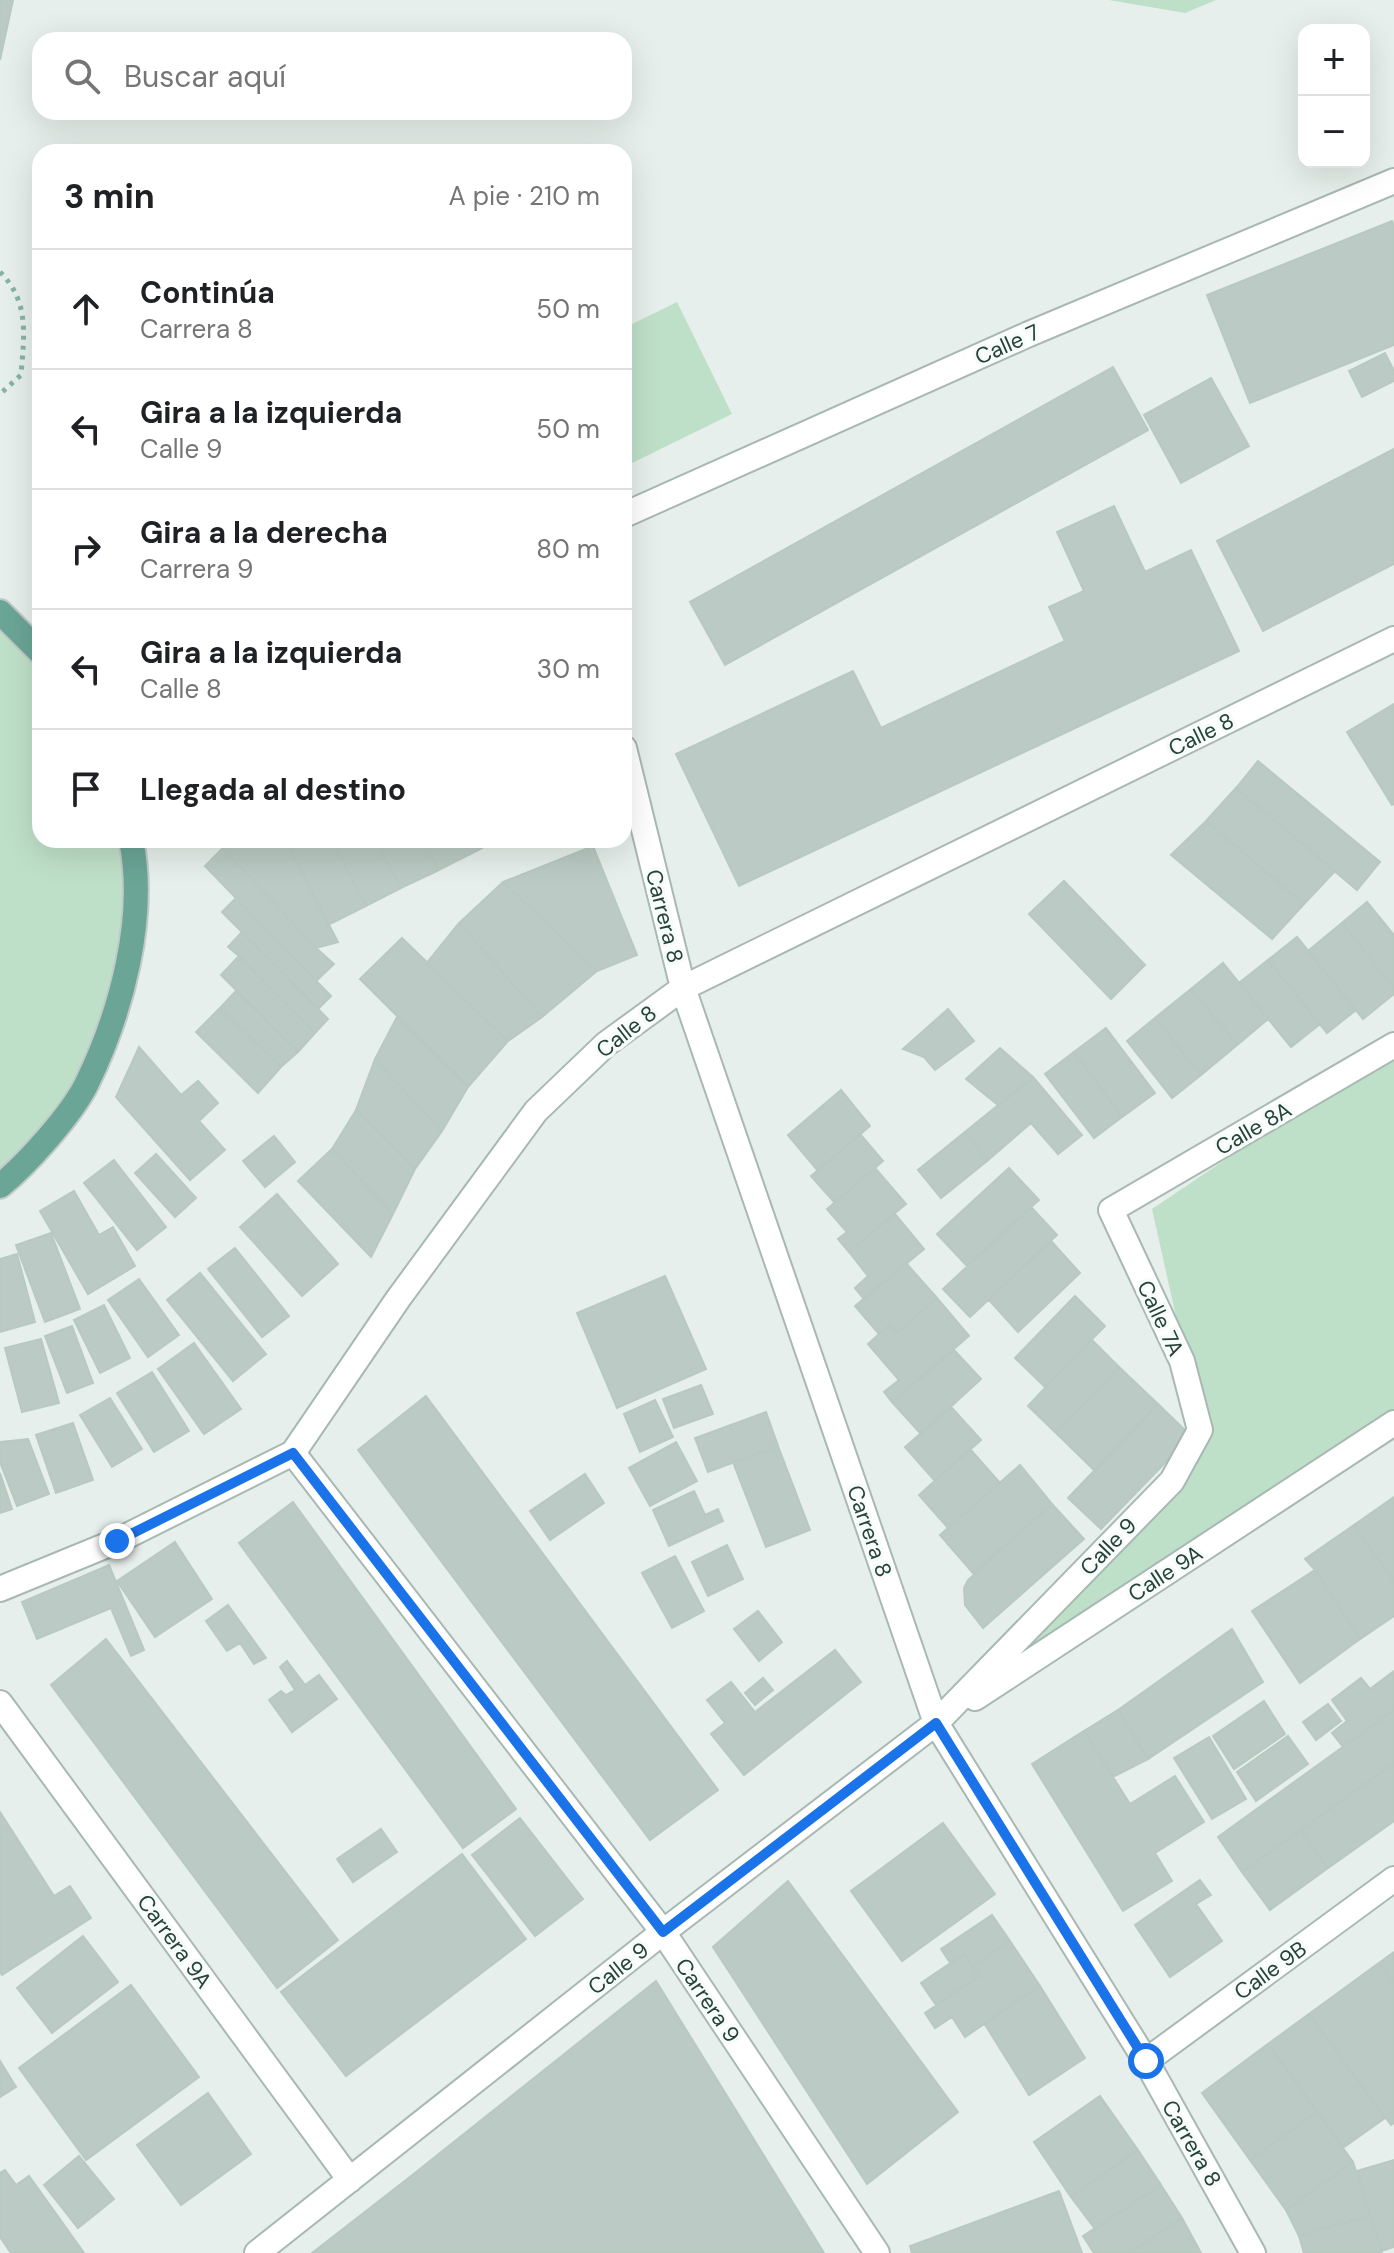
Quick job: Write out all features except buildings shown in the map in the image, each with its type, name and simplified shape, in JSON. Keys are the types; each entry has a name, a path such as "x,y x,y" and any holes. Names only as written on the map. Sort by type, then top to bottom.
{"main road":[{"path":"0,612 32,644"},
{"path":"0,1186 49,1137 86,1086 118,1008 134,929 132,848"}],"street":[{"name":"Calle 7","path":"632,511 1029,334 1394,181"},
{"name":"Calle 8","path":"0,1589 117,1541 293,1453 398,1299 536,1111 606,1044 683,988 1394,639"},
{"name":"Carrera 8","path":"632,781 683,988 936,1723 1146,2061 1253,2253"},
{"name":"Calle 8A","path":"1111,1210 1394,1045"},
{"name":"Calle 7A","path":"1111,1210 1182,1361 1200,1430"},
{"name":"Calle 9A","path":"936,1723 1394,1423"},
{"name":"Calle 9","path":"257,2253 663,1932 936,1723 1172,1481 1200,1430"},
{"name":"Carrera 9","path":"293,1453 663,1932 877,2253"},
{"name":"Carrera 9A","path":"0,1703 350,2180"},
{"name":"Calle 9B","path":"1146,2061 1394,1879"}],"path":[{"path":"0,272 12,284 25,326 21,375 0,394"}],"green space":[{"path":"1109,0 1216,0 1185,13"},
{"path":"677,302 732,414 632,463 632,324"},
{"path":"0,612 32,644 32,848 131,848 134,929 86,1086 0,1186"},
{"path":"1394,1046 1394,1423 936,1723 1209,1432 1193,1393 1152,1209"}],"route":[{"path":"117,1541 293,1453 663,1932 936,1723 1146,2061"}]}
